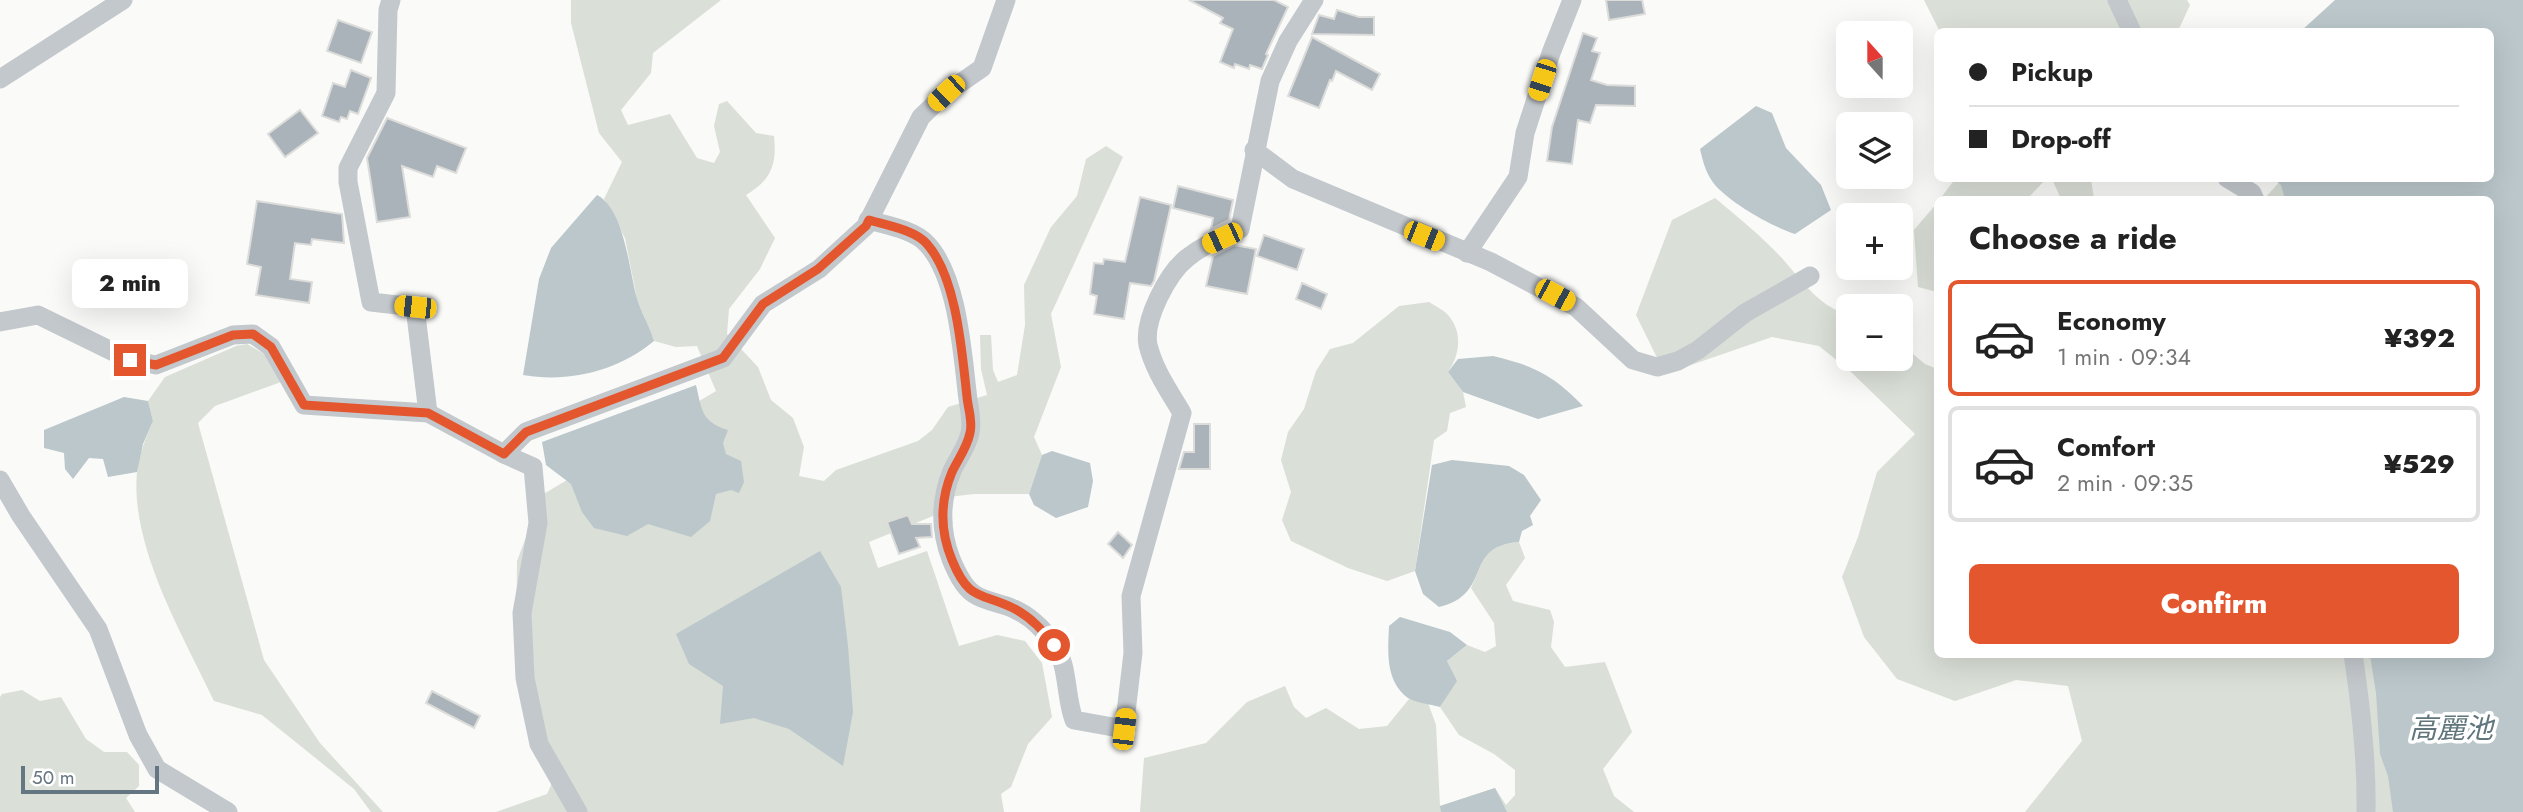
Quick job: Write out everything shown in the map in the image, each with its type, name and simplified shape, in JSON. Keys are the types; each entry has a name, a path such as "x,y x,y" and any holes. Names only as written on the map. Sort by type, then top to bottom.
{"street":[{"path":"0,79 123,0"},
{"path":"391,0 388,10 386,93 348,168 348,182 371,302 415,307 428,413"},
{"path":"504,454 526,432 723,358 763,304 818,269 866,226 921,117 946,93 982,68 1006,0"},
{"path":"869,220 905,231 927,243 946,278 960,323 959,343 971,430 952,472 942,510 942,529 951,558 962,580 974,594 1014,609 1035,622 1054,645 1063,664 1074,720 1124,729 1133,653 1130,596 1182,413 1158,373 1147,342 1151,318 1158,297 1184,260 1204,246 1240,229 1270,81 1288,41 1314,0"},
{"path":"1467,253 1518,177 1525,132 1572,0"},
{"path":"2117,0 2130,28"},
{"path":"1255,150 1293,180 1467,253 1576,307 1633,360 1657,368 1698,350 1745,313 1810,276"},
{"path":"2234,182 2252,192 2254,196"},
{"path":"0,322 38,315 130,360 156,365 233,335 253,334 271,347 304,405 428,413 533,467 538,523 522,613 525,678 539,744 578,812"},
{"path":"0,480 21,516 98,629 138,734 157,769 228,812"},
{"path":"2354,658 2362,712 2367,778 2366,812"}],"shaded area":[{"path":"571,0 721,0 653,53 651,73 621,110 628,125 670,114 697,158 714,163 720,152 714,126 719,104 727,101 756,133 774,136 774,155 770,171 761,184 746,195 775,238 760,269 729,309 727,334 758,367 771,400 793,418 804,447 799,476 824,481 836,470 918,441 932,430 948,407 987,395 981,369 980,335 991,335 993,370 998,382 1017,375 1025,325 1024,285 1051,227 1077,196 1086,159 1106,146 1123,157 1051,314 1061,367 1034,437 1042,455 1029,494 974,494 939,498 933,516 869,542 878,568 927,551 959,646 997,635 1025,641 1042,663 1052,717 1028,744 1011,787 1001,794 1004,812 496,812 547,794 553,781 516,664 517,561 542,495 716,391 697,346 676,347 654,341 637,299 625,238 604,199 622,162 599,133 571,23"},
{"path":"1924,0 2187,0 2190,5 2179,28 1938,28"},
{"path":"2431,0 2523,0 2523,812 2025,812 2082,741 2068,686 2016,680 1955,701 1897,679 1864,637 1842,577 1858,537 1877,472 1915,434 1850,371 1913,371 1913,354 1934,368 1934,658 2494,658 2494,196 2267,196 2279,182 2494,182 2494,28 2483,28"},
{"path":"1953,182 2043,182 2030,196 1942,196"},
{"path":"2053,182 2091,182 2094,196 2060,196"},
{"path":"1715,198 1765,241 1825,303 1836,310 1836,360 1819,346 1772,337 1665,374 1636,315 1672,220"},
{"path":"1934,207 1934,291 1918,287 1914,230"},
{"path":"1429,302 1446,313 1456,329 1457,351 1448,372 1463,392 1466,407 1450,413 1447,431 1434,440 1415,571 1387,581 1348,568 1291,541 1282,520 1291,492 1281,460 1288,432 1304,409 1316,371 1330,349 1353,343 1399,306"},
{"path":"247,344 268,356 281,382 215,406 198,423 264,660 320,743 383,812 371,812 354,789 262,715 214,701 174,619 150,560 137,501 138,465 153,421 148,401 165,377 236,346"},
{"path":"1519,542 1525,558 1506,585 1513,601 1550,610 1554,622 1551,647 1565,667 1605,662 1632,732 1603,769 1614,796 1634,812 1140,812 1144,758 1206,743 1247,702 1285,686 1294,707 1306,718 1326,708 1359,729 1387,726 1409,699 1428,703 1436,725 1440,806 1495,788 1506,805 1515,795 1515,770 1494,754 1459,735 1440,707 1456,681 1447,661 1467,645 1485,652 1496,646 1494,623 1471,588 1479,569 1492,550"},
{"path":"22,690 40,701 61,697 86,739 104,752 127,752 139,765 139,786 126,798 135,812 0,812 0,697 2,694"}],"water":[{"name":"高麗池","path":"2335,0 2523,0 2523,812 2393,812 2388,776 2380,754 2370,658 2494,658 2494,196 2284,196 2278,182 2494,182 2494,28 2304,28"},
{"path":"1756,106 1772,113 1786,148 1821,185 1831,210 1795,234 1764,220 1731,200 1709,177 1704,163 1700,149"},
{"path":"597,195 614,213 624,240 636,295 654,341 625,360 592,372 558,377 523,375 539,279 551,248"},
{"path":"1493,356 1542,373 1583,406 1538,419 1463,392 1448,372 1458,359"},
{"path":"696,385 704,414 712,423 728,430 723,443 726,454 741,461 744,482 739,493 731,490 716,494 710,521 691,537 648,524 627,536 594,528 582,512 571,484 546,465 542,442"},
{"path":"124,397 148,401 153,421 143,444 137,472 108,477 103,459 89,458 73,479 65,469 64,453 44,448 44,430"},
{"path":"1052,451 1090,463 1093,481 1088,507 1056,518 1034,505 1029,494 1042,455"},
{"path":"1452,460 1509,466 1524,475 1541,500 1530,516 1533,525 1522,531 1519,542 1501,545 1490,552 1467,592 1456,601 1439,607 1423,594 1415,571 1432,465"},
{"path":"820,551 841,587 848,646 853,712 843,766 789,729 754,718 720,724 723,686 689,664 676,634"},
{"path":"1400,617 1450,632 1467,645 1447,661 1457,681 1440,707 1408,698 1395,683 1389,665 1389,626"},
{"path":"1495,788 1507,812 1441,812 1440,806"}],"building":[{"path":"1189,0 1274,0 1288,7 1266,54 1268,55 1262,69 1250,65 1249,69 1235,64 1234,68 1220,62 1233,29 1220,23 1223,18"},
{"path":"1606,0 1642,0 1645,14 1609,20"},
{"path":"1337,10 1359,17 1374,17 1374,35 1312,34 1319,15 1334,19"},
{"path":"338,20 372,32 361,63 327,51"},
{"path":"1583,33 1597,38 1592,51 1600,53 1591,80 1607,85 1635,86 1635,106 1596,105 1590,123 1578,120 1572,164 1547,161 1552,127"},
{"path":"1312,37 1380,74 1372,90 1336,71 1319,108 1288,96"},
{"path":"351,70 371,78 358,114 350,111 347,119 341,117 339,122 322,116 333,83 345,87"},
{"path":"300,110 318,133 285,157 268,134"},
{"path":"387,118 466,148 456,173 437,166 433,177 402,166 410,217 377,222 367,158"},
{"path":"1178,186 1233,200 1229,220 1211,229 1213,218 1173,208"},
{"path":"1140,197 1171,205 1154,281 1151,286 1130,283 1124,319 1094,314 1097,296 1090,294 1094,263 1103,264 1104,259 1125,262"},
{"path":"257,201 342,214 344,243 312,239 311,245 295,243 290,279 312,282 309,303 256,295 261,267 247,264"},
{"path":"1264,235 1304,249 1297,270 1257,256"},
{"path":"1234,245 1256,249 1247,294 1206,286 1213,256"},
{"path":"1302,283 1327,294 1321,309 1296,299"},
{"path":"1194,424 1210,424 1210,469 1179,469 1184,452 1194,452"},
{"path":"908,515 912,524 931,524 932,537 916,538 920,547 899,554 887,522"},
{"path":"1118,532 1132,545 1123,558 1108,544"},
{"path":"432,691 480,716 474,728 426,703"}],"route":[{"path":"130,360 156,365 233,335 253,334 271,347 304,405 428,413 504,454 526,432 723,358 763,304 818,269 866,226 869,220 887,225 927,243 946,278 960,323 959,343 971,430 966,447 952,472 942,510 942,529 951,558 962,580 974,594 1014,609 1035,622 1054,645"}]}
